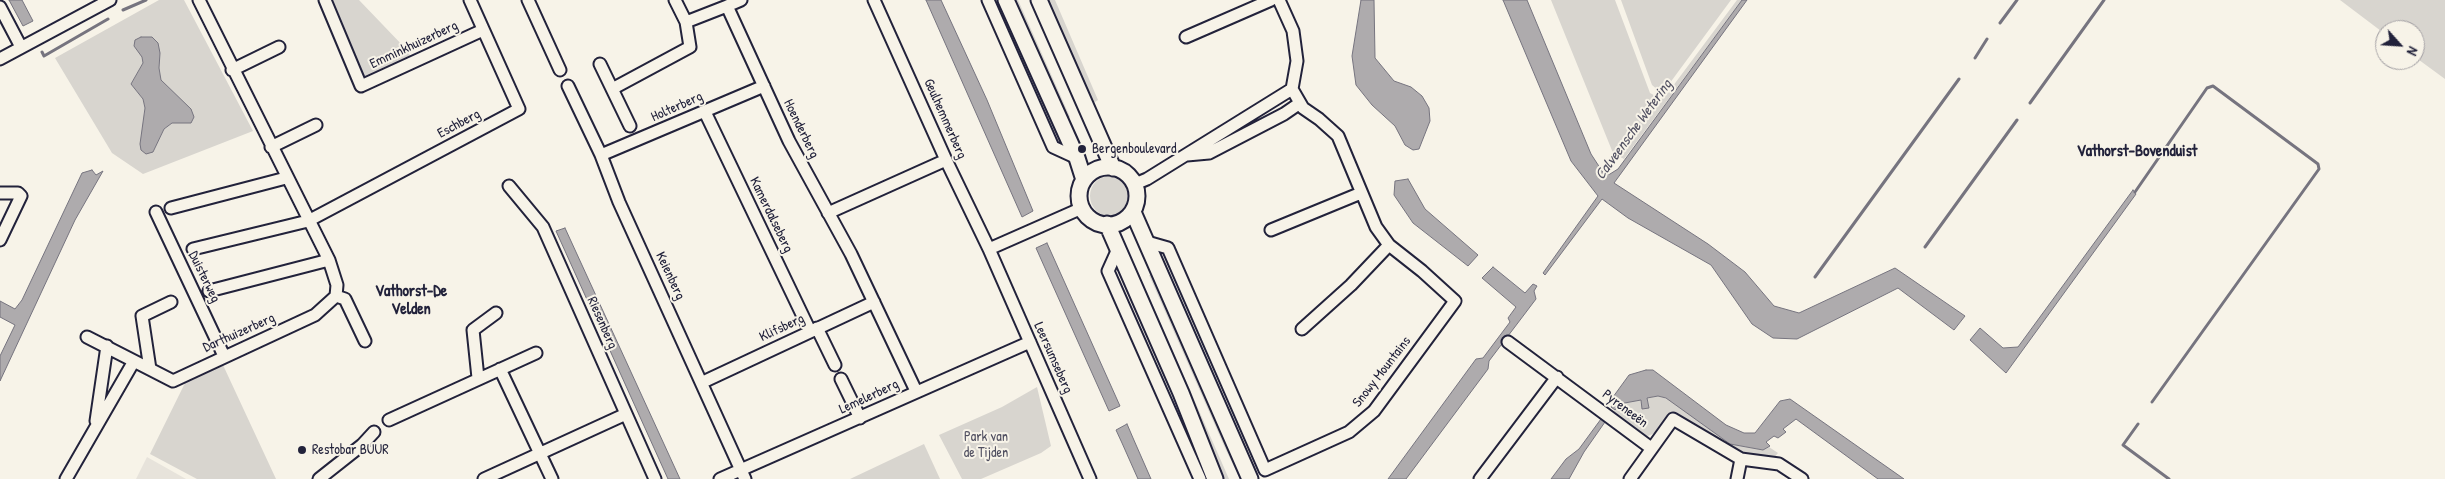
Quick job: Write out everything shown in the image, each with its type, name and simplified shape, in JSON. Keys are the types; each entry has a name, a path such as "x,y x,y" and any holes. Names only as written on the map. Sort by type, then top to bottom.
{"main road":[{"path":"1006,0 1077,158 1084,180 1080,199 1082,208 1090,219 1107,224 1122,222 1132,212 1141,182 1113,168 1094,171 1084,180"},
{"path":"1039,0 1113,168"},
{"path":"1132,212 1147,242 1250,479"},
{"path":"1107,224 1215,479"}],"street":[{"path":"0,59 96,4 110,0"},
{"path":"199,0 232,70 329,260 337,285 336,296 345,299 365,341"},
{"name":"Emminkhuizerberg","path":"325,0 361,86 483,30"},
{"name":"Eschberg","path":"308,221 519,109 470,0"},
{"path":"528,0 560,70"},
{"path":"612,89 690,47 686,22 675,0"},
{"path":"686,22 741,0"},
{"name":"Geulhemmerberg","path":"874,0 946,160 989,249"},
{"path":"988,0 1053,147 1077,158"},
{"path":"1186,37 1271,0"},
{"path":"1279,0 1293,32 1297,61 1292,89 1303,108 1338,136 1376,227 1389,245 1351,285 1302,330"},
{"name":"Hoenderberg","path":"727,6 794,150 851,254 916,391"},
{"path":"0,7 22,47"},
{"path":"232,70 279,48"},
{"path":"600,64 630,126"},
{"name":"Keienberg","path":"568,86 601,155 620,202 743,474"},
{"name":"Holterberg","path":"601,155 764,86"},
{"path":"1141,182 1292,89"},
{"path":"1186,155 1209,152 1284,114 1300,103"},
{"name":"Kamerdalseberg","path":"704,112 814,330 834,365"},
{"path":"271,147 316,125"},
{"path":"828,213 946,160"},
{"path":"171,208 286,178"},
{"name":"Riesenberg","path":"509,186 543,227 655,479"},
{"path":"0,193 18,193 21,196 0,240"},
{"path":"1271,230 1361,193"},
{"path":"989,249 1082,208"},
{"name":"Duisterweg","path":"156,212 224,356"},
{"path":"193,249 308,221"},
{"name":"Snowy Mountains","path":"1147,242 1168,248 1266,470 1330,442 1362,423 1374,411 1455,301 1422,271 1389,245"},
{"name":"Leersumseberg","path":"989,249 1090,479"},
{"path":"1117,251 1108,271 1200,479"},
{"path":"209,291 329,260"},
{"name":"Darthuizerberg","path":"87,336 173,381 315,315 336,296"},
{"path":"150,369 142,316 171,302"},
{"name":"Klifsberg","path":"703,382 874,302"},
{"path":"478,378 472,330 496,313"},
{"name":"Lemelerberg","path":"720,479 743,474 916,391 1030,342"},
{"name":"Pyreneeën","path":"1508,342 1651,448 1674,419 1694,433 1741,459 1779,464 1802,479"},
{"path":"96,427 107,346"},
{"path":"389,420 536,353"},
{"path":"66,479 134,360"},
{"path":"500,369 542,452 552,479"},
{"path":"1480,479 1557,377"},
{"path":"841,379 860,418"},
{"path":"484,479 626,414"},
{"path":"319,479 362,445 374,432"},
{"path":"1630,479 1651,448"},
{"path":"1737,479 1741,459"}],"shaded area":[{"path":"9,0 22,0 33,21 23,26"},
{"path":"926,0 941,0 987,100 1033,211 1022,217"},
{"path":"1361,0 1374,0 1375,58 1394,81 1411,87 1422,96 1429,108 1430,121 1419,149 1413,150 1405,145 1395,126 1372,105 1356,85 1352,56"},
{"path":"1503,0 1527,0 1591,154 1604,174 1610,174 1618,169 1742,0 1747,0 1614,183 1708,244 1745,272 1774,306 1799,313 1895,268 1965,316 1954,330 1898,288 1797,339 1773,338 1752,324 1711,265 1628,218 1602,199 1545,275 1543,273 1598,196 1571,161"},
{"path":"141,37 152,37 158,43 161,80 191,109 194,117 191,123 172,123 164,129 153,152 146,154 141,150 140,144 145,108 143,99 131,84 143,63 142,57 134,46 135,40"},
{"path":"92,170 96,175 103,171 75,220 0,381 0,356 15,325 0,317 0,301 15,309 22,300 82,173"},
{"path":"1408,179 1425,209 1478,255 1468,266 1413,223 1394,195 1395,181"},
{"path":"2133,190 2136,194 2006,373 1970,340 1980,328 2003,348 2018,347"},
{"path":"565,228 680,479 668,479 556,231"},
{"path":"1047,243 1120,406 1109,411 1036,248"},
{"path":"1493,267 1525,293 1533,284 1537,286 1534,291 1536,299 1489,361 1488,369 1406,479 1388,479 1476,359 1483,358 1510,322 1508,318 1516,307 1482,278"},
{"path":"1653,370 1726,425 1744,433 1755,433 1780,401 1790,399 1904,479 1878,479 1796,419 1783,429 1786,432 1778,438 1774,436 1766,442 1770,446 1763,450 1730,444 1666,398 1658,396 1647,398 1649,408 1642,409 1641,400 1619,404 1615,410 1611,407 1615,401 1613,397 1629,375"},
{"path":"1601,419 1605,422 1584,452 1569,479 1551,479 1566,459 1579,449"},
{"path":"1127,424 1151,479 1138,479 1116,430"},
{"path":"147,457 186,479 136,479"}],"green space":[{"path":"159,0 184,0 253,131 143,174 112,153 55,58","holes":["160,53 159,68 161,80 170,89 191,123 172,123 164,129 153,152 144,122 145,108 143,99 131,84 143,63 142,57"]},
{"path":"330,0 359,0 406,49 411,57 364,77"},
{"path":"995,0 1004,0 1069,149 1057,145 1026,70 1023,71 1018,60 1021,58"},
{"path":"1010,0 1018,0 1070,117 1068,118 1068,125"},
{"path":"1046,0 1055,0 1098,100 1092,104"},
{"path":"1551,0 1615,0 1650,93 1661,99 1667,94 1737,0 1742,0 1624,159 1613,153"},
{"path":"1621,0 1731,0 1664,91 1659,91 1652,85"},
{"path":"2340,0 2445,0 2445,79 2425,64 2425,20 2375,20 2375,26"},
{"path":"1114,176 1121,179 1127,185 1130,196 1129,204 1121,213 1114,216 1106,216 1099,213 1091,204 1090,192 1093,185 1102,177"},
{"path":"1149,260 1248,479 1240,479 1225,448 1149,275 1152,274"},
{"path":"1140,283 1147,292 1229,479 1220,479"},
{"path":"223,365 276,479 197,479 150,454 185,383"},
{"name":"Park van de Tijden","path":"1037,387 1051,446 1041,453 981,479 962,479 939,435 1002,407"},
{"path":"1658,396 1671,400 1730,444 1763,450 1769,447 1778,453 1772,460 1734,452 1723,447 1677,414 1672,414 1659,431 1648,436 1641,434 1613,413 1619,404 1641,399 1649,407 1647,398"},
{"name":"Park van de Tijden","path":"924,444 940,479 850,479"}],"waterway":[{"path":"123,10 146,0"},
{"path":"2000,23 2017,0"},
{"path":"2030,103 2104,0"},
{"path":"42,52 44,56 108,19"},
{"path":"1975,58 1987,39"},
{"path":"1815,277 1959,79"},
{"path":"2135,192 2207,88 2213,86 2318,164 2319,169 2152,402"},
{"path":"1925,247 2017,120"},
{"path":"2138,424 2123,445 2169,479"}],"place":[{"name":"Bergenboulevard","path":"1082,149"},
{"name":"Restobar BUUR","path":"302,450"}],"district":[{"name":"Vathorst-Bovenduist","path":"2137,152"},
{"name":"Vathorst-De Velden","path":"411,301"}],"water label":[{"name":"Calveensche Wetering","path":"1634,130"}]}
